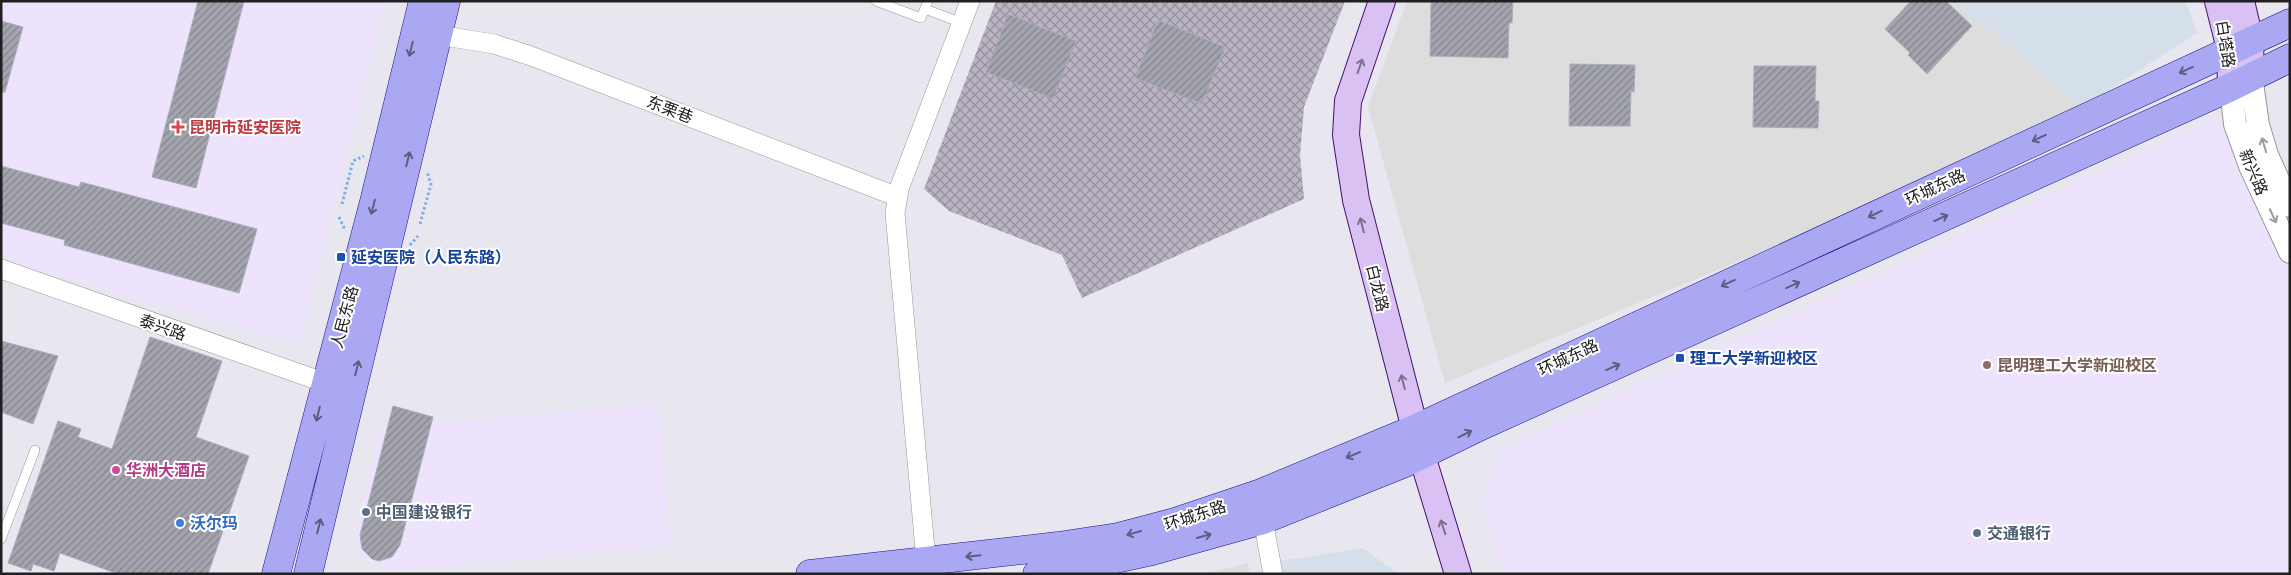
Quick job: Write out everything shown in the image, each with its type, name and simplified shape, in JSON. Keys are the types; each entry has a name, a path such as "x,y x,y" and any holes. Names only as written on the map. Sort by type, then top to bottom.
{"main road":[{"name":"人民东路","path":"276,574 374,202 423,1"},
{"name":"人民东路","path":"308,574 446,1"},
{"name":"白龙路","path":"1363,1 1330,98 1328,136 1338,203 1406,433 1439,574"},
{"name":"白龙路","path":"1382,1 1348,101 1346,136 1356,200 1406,433"},
{"name":"白塔路","path":"2218,1 2240,44"},
{"name":"白塔路","path":"2241,1 2241,82"},
{"name":"环城东路","path":"810,574 1058,546 1118,537 1175,522 1261,493 1406,433 2240,44 2290,23"},
{"name":"环城东路","path":"1037,574 1066,572 1152,551 1263,520 1413,460 1500,418 2241,82 2290,58"},
{"name":"白龙路","path":"1413,460 1458,574"}],"street":[{"path":"926,561 895,213 898,198 970,1"},
{"name":"东栗巷","path":"438,35 494,44 532,56 898,198"},
{"name":"新兴路","path":"2241,82 2267,155 2290,206"},
{"name":"新兴路","path":"2241,82 2235,124 2250,166 2290,252"},
{"name":"泰兴路","path":"1,269 19,277 326,383"},
{"path":"1263,520 1274,574"}],"lane":[{"path":"876,1 921,18 926,5 962,23"},
{"path":"1,539 35,450"}],"path":[{"path":"342,204 353,161"},
{"path":"420,224 431,184"}],"shaded area":[{"name":"昆明市延安医院","path":"1,1 387,1 299,344 28,268 1,252"},
{"path":"996,1 1345,1 1304,107 1300,155 1304,199 1082,298 1062,255 949,211 924,189"},
{"path":"1407,1 1953,1 2082,107 1836,221 1445,383 1368,107"},
{"path":"1953,1 2186,1 2197,33 2082,107"},
{"name":"昆明理工大学新迎校区","path":"2217,117 2290,280 2290,574 1504,574 1482,499 1502,449"},
{"path":"659,403 671,546 392,571 370,561 359,553 356,536 379,428"},
{"path":"1363,548 1398,574 1277,574 1275,562"},
{"path":"1248,563 1250,574 1205,574"}],"building":[{"path":"198,1 244,1 196,188 152,177"},
{"path":"1431,1 1513,1 1512,23 1509,23 1508,58 1430,56"},
{"path":"1911,1 1946,1 1972,26 1927,74 1908,55 1910,53 1885,29"},
{"path":"1008,14 1076,41 1053,99 986,72"},
{"path":"1158,20 1225,47 1202,104 1135,78"},
{"path":"1,21 23,27 5,92 1,92"},
{"path":"1570,64 1635,65 1634,92 1631,91 1630,126 1569,126"},
{"path":"1754,66 1816,66 1815,101 1819,101 1818,128 1753,127"},
{"path":"1,166 79,187 81,182 257,229 239,293 64,245 65,240 1,223"},
{"path":"150,337 222,361 196,437 249,456 208,574 118,574 60,553 54,571 33,564 31,571 8,563 58,421 81,429 78,437 112,449"},
{"path":"1,341 58,356 33,424 1,412"},
{"path":"393,406 433,417 400,545 392,557 379,561 372,559 362,549 360,535"}],"place":[{"name":"昆明市延安医院","path":"178,127"},
{"name":"延安医院（人民东路）","path":"341,257"},
{"name":"理工大学新迎校区","path":"1680,358"},
{"name":"昆明理工大学新迎校区","path":"1987,365"},
{"name":"华洲大酒店","path":"116,470"},
{"name":"中国建设银行","path":"366,512"},
{"name":"沃尔玛","path":"180,523"},
{"name":"交通银行","path":"1977,533"}]}
